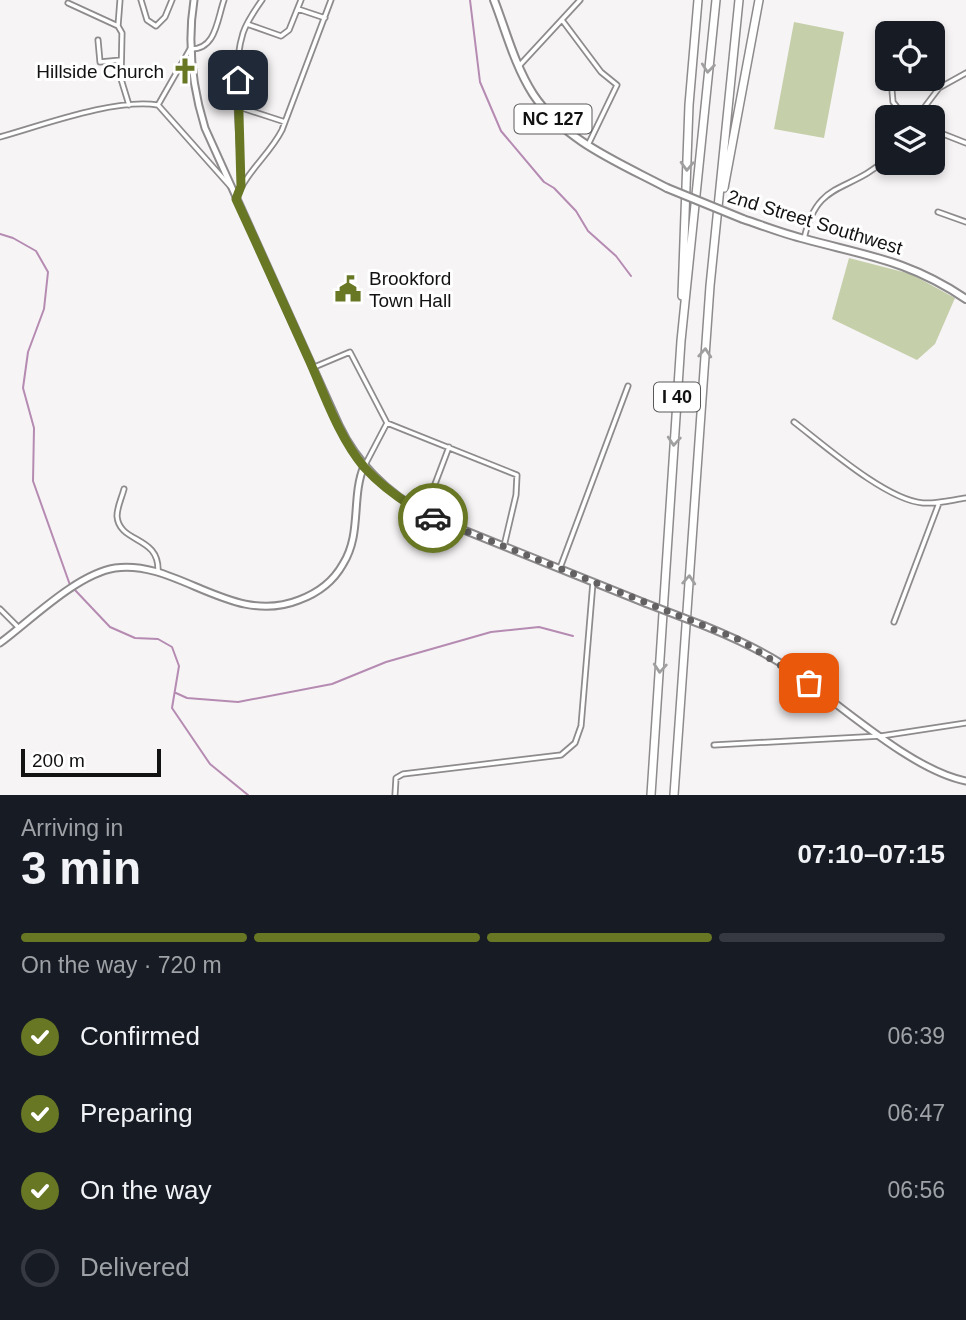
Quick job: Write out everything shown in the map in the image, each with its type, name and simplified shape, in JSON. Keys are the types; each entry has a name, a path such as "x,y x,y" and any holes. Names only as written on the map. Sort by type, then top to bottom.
{"highway":[{"path":"683,323 683,250 697,0"},
{"name":"I 40","path":"652,795 683,323 716,0"},
{"name":"I 40","path":"674,795 705,350 738,0"},
{"path":"716,226 759,0"}],"main road":[{"name":"2nd Street Southwest","path":"494,0 519,66 544,108 568,132 588,145 667,188 743,219 804,239 904,265 922,272 966,299"}],"street":[{"path":"120,0 118,26 122,33 122,86 130,105"},
{"path":"141,0 147,20 156,26 165,17 172,0"},
{"path":"194,0 190,49 201,115 312,368 343,434 364,467 395,494 424,513 750,645 783,664 880,736 927,766 966,782"},
{"path":"190,49 200,49 208,44 224,0"},
{"path":"241,186 239,60 242,37 262,0"},
{"path":"247,24 281,36 289,30 302,0"},
{"path":"236,199 241,186 275,143 331,0"},
{"path":"519,66 580,0"},
{"path":"68,3 118,26"},
{"path":"298,9 325,19"},
{"path":"562,20 601,72 616,84 588,145"},
{"path":"98,40 100,62 121,60"},
{"path":"158,105 190,49"},
{"path":"926,105 939,88 966,73"},
{"path":"0,137 100,110 130,105 158,105 230,186"},
{"path":"239,107 285,122"},
{"path":"945,135 966,143"},
{"path":"804,239 811,214 823,197 838,187 862,178 875,168"},
{"path":"938,212 966,222"},
{"path":"312,368 350,352 387,423 495,465 518,477 504,546"},
{"path":"560,570 628,386"},
{"path":"794,422 857,470 889,490 921,503 966,498"},
{"path":"0,643 83,581 101,572 126,567 158,574 257,607 276,608 310,596 331,581 348,555 355,533 359,482 387,423"},
{"path":"424,513 449,447"},
{"path":"124,489 118,509 118,522 125,531 152,549 158,559 158,574"},
{"path":"894,622 940,502"},
{"path":"395,795 396,778 403,774 548,758 561,755 575,743 582,712 593,582"},
{"path":"0,609 19,628"},
{"path":"714,745 880,736 966,723"}],"green space":[{"path":"794,22 844,32 824,138 774,129"},
{"path":"849,258 911,274 955,298 935,344 917,360 832,319"}],"waterway":[{"path":"470,0 480,82 501,131 544,182 554,188 576,211 588,231 616,256 631,276"},
{"path":"0,234 36,251 48,272 44,309 28,352 23,388 34,428 33,481 70,585"},
{"path":"74,589 110,627 135,638 158,639 172,647 179,666 172,708 210,764 248,795"},
{"path":"176,693 187,698 238,702 332,684 386,662 491,632 539,627 573,636"}],"way so far":[{"path":"433,518 740,640 783,664 809,683"}],"place":[{"name":"Hillside Church","path":"185,71"},
{"name":"Brookford Town Hall","path":"348,289"}],"route":[{"path":"238,80 241,186 236,199 348,443 364,467 382,484 411,506 433,518"}]}
